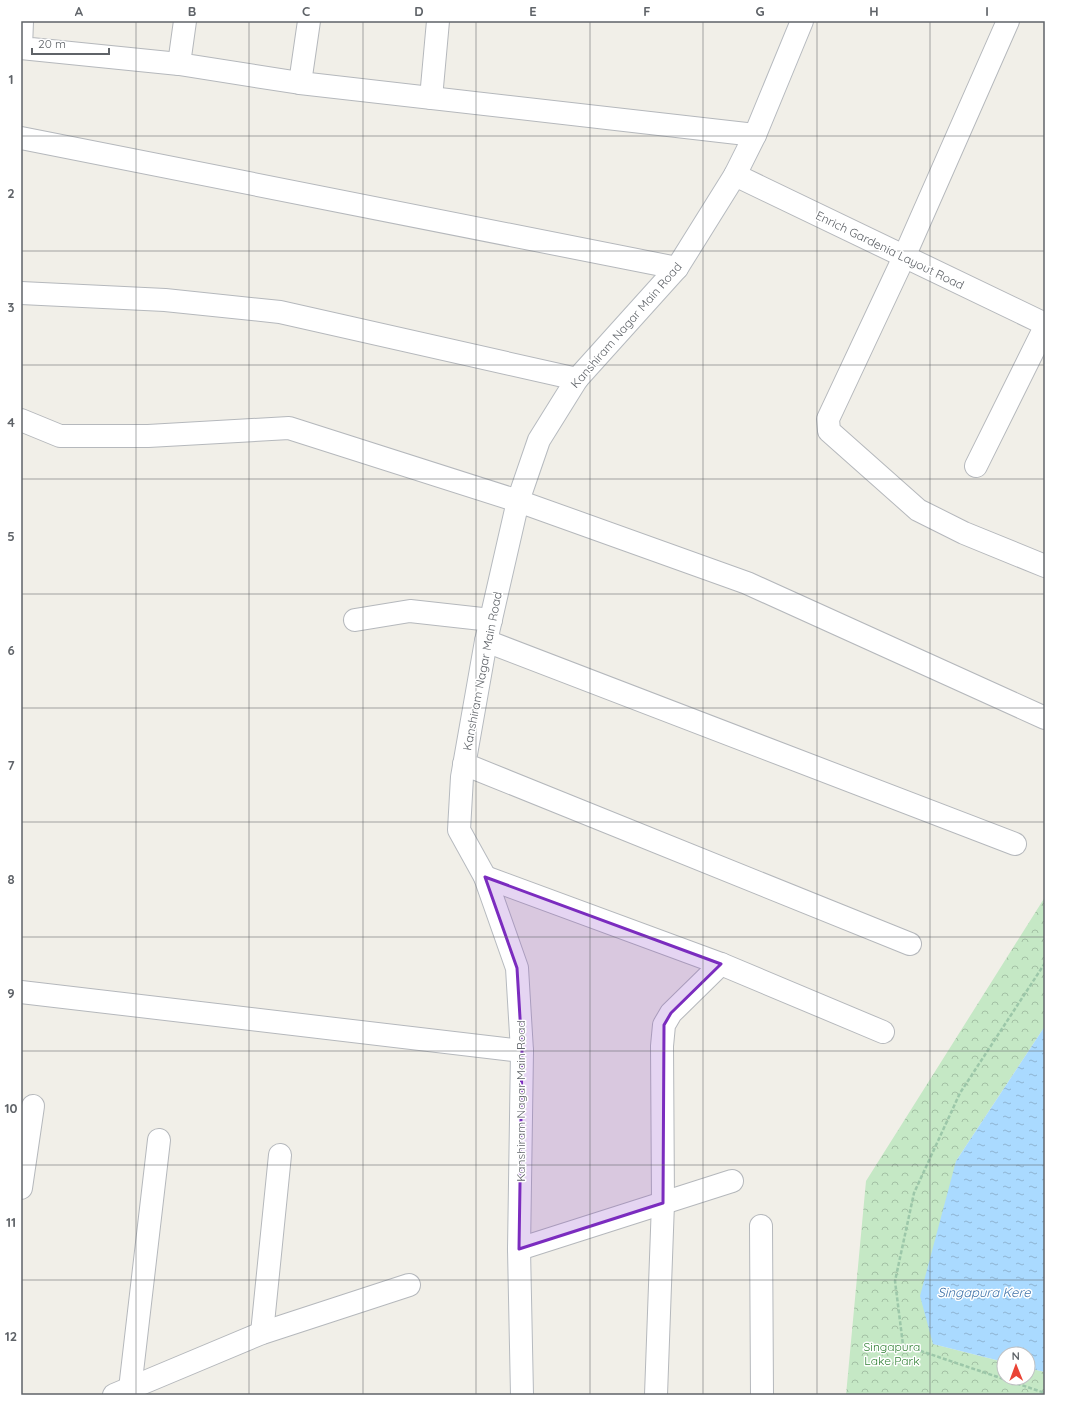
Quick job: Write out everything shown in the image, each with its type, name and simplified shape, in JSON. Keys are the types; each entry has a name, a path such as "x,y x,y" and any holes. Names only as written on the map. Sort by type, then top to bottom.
{"street":[{"path":"22,21 21,49 179,64 300,83 755,135"},
{"path":"179,64 185,21"},
{"path":"300,83 309,21"},
{"path":"431,98 438,21"},
{"name":"Kanshiram Nagar Main Road","path":"522,1395 519,1249 522,1051 516,968 485,877 459,830 464,764 489,630 518,501 539,440 577,379 677,268 735,176 755,135 802,21"},
{"path":"1008,21 904,257 828,419 829,431 918,510 964,533 1045,566"},
{"path":"21,138 677,268"},
{"name":"Enrich Gardenia Layout Road","path":"735,176 1045,326"},
{"path":"21,293 165,300 280,312 577,379"},
{"path":"976,466 1045,326"},
{"path":"21,420 60,436 148,436 289,428 518,501 747,583 1045,718"},
{"path":"355,620 410,611 489,630 1015,844"},
{"path":"464,764 910,944"},
{"path":"485,877 721,964 883,1032"},
{"path":"656,1395 663,1203 662,1046 664,1025 671,1013 721,964"},
{"path":"21,992 522,1051"},
{"path":"21,1188 33,1106"},
{"path":"122,1392 159,1140"},
{"path":"262,1333 280,1154"},
{"path":"519,1249 732,1181"},
{"path":"761,1226 762,1395"},
{"path":"122,1392 262,1333 409,1285"}],"path":[{"path":"1045,963 960,1093 914,1193 895,1281 903,1345 1045,1393"}],"highlighted area":[{"path":"485,877 721,964 671,1013 664,1025 663,1203 519,1249 522,1051 517,968"}],"green space":[{"name":"Singapura Lake Park","path":"1045,897 1045,1026 956,1161 933,1344 996,1360 996,1386 1036,1386 1036,1370 1045,1372 1045,1395 846,1395 866,1181"}],"water":[{"name":"Singapura Kere","path":"1045,1026 1045,1372 1036,1370 1036,1346 996,1346 996,1360 933,1344 920,1296 956,1161"}]}
